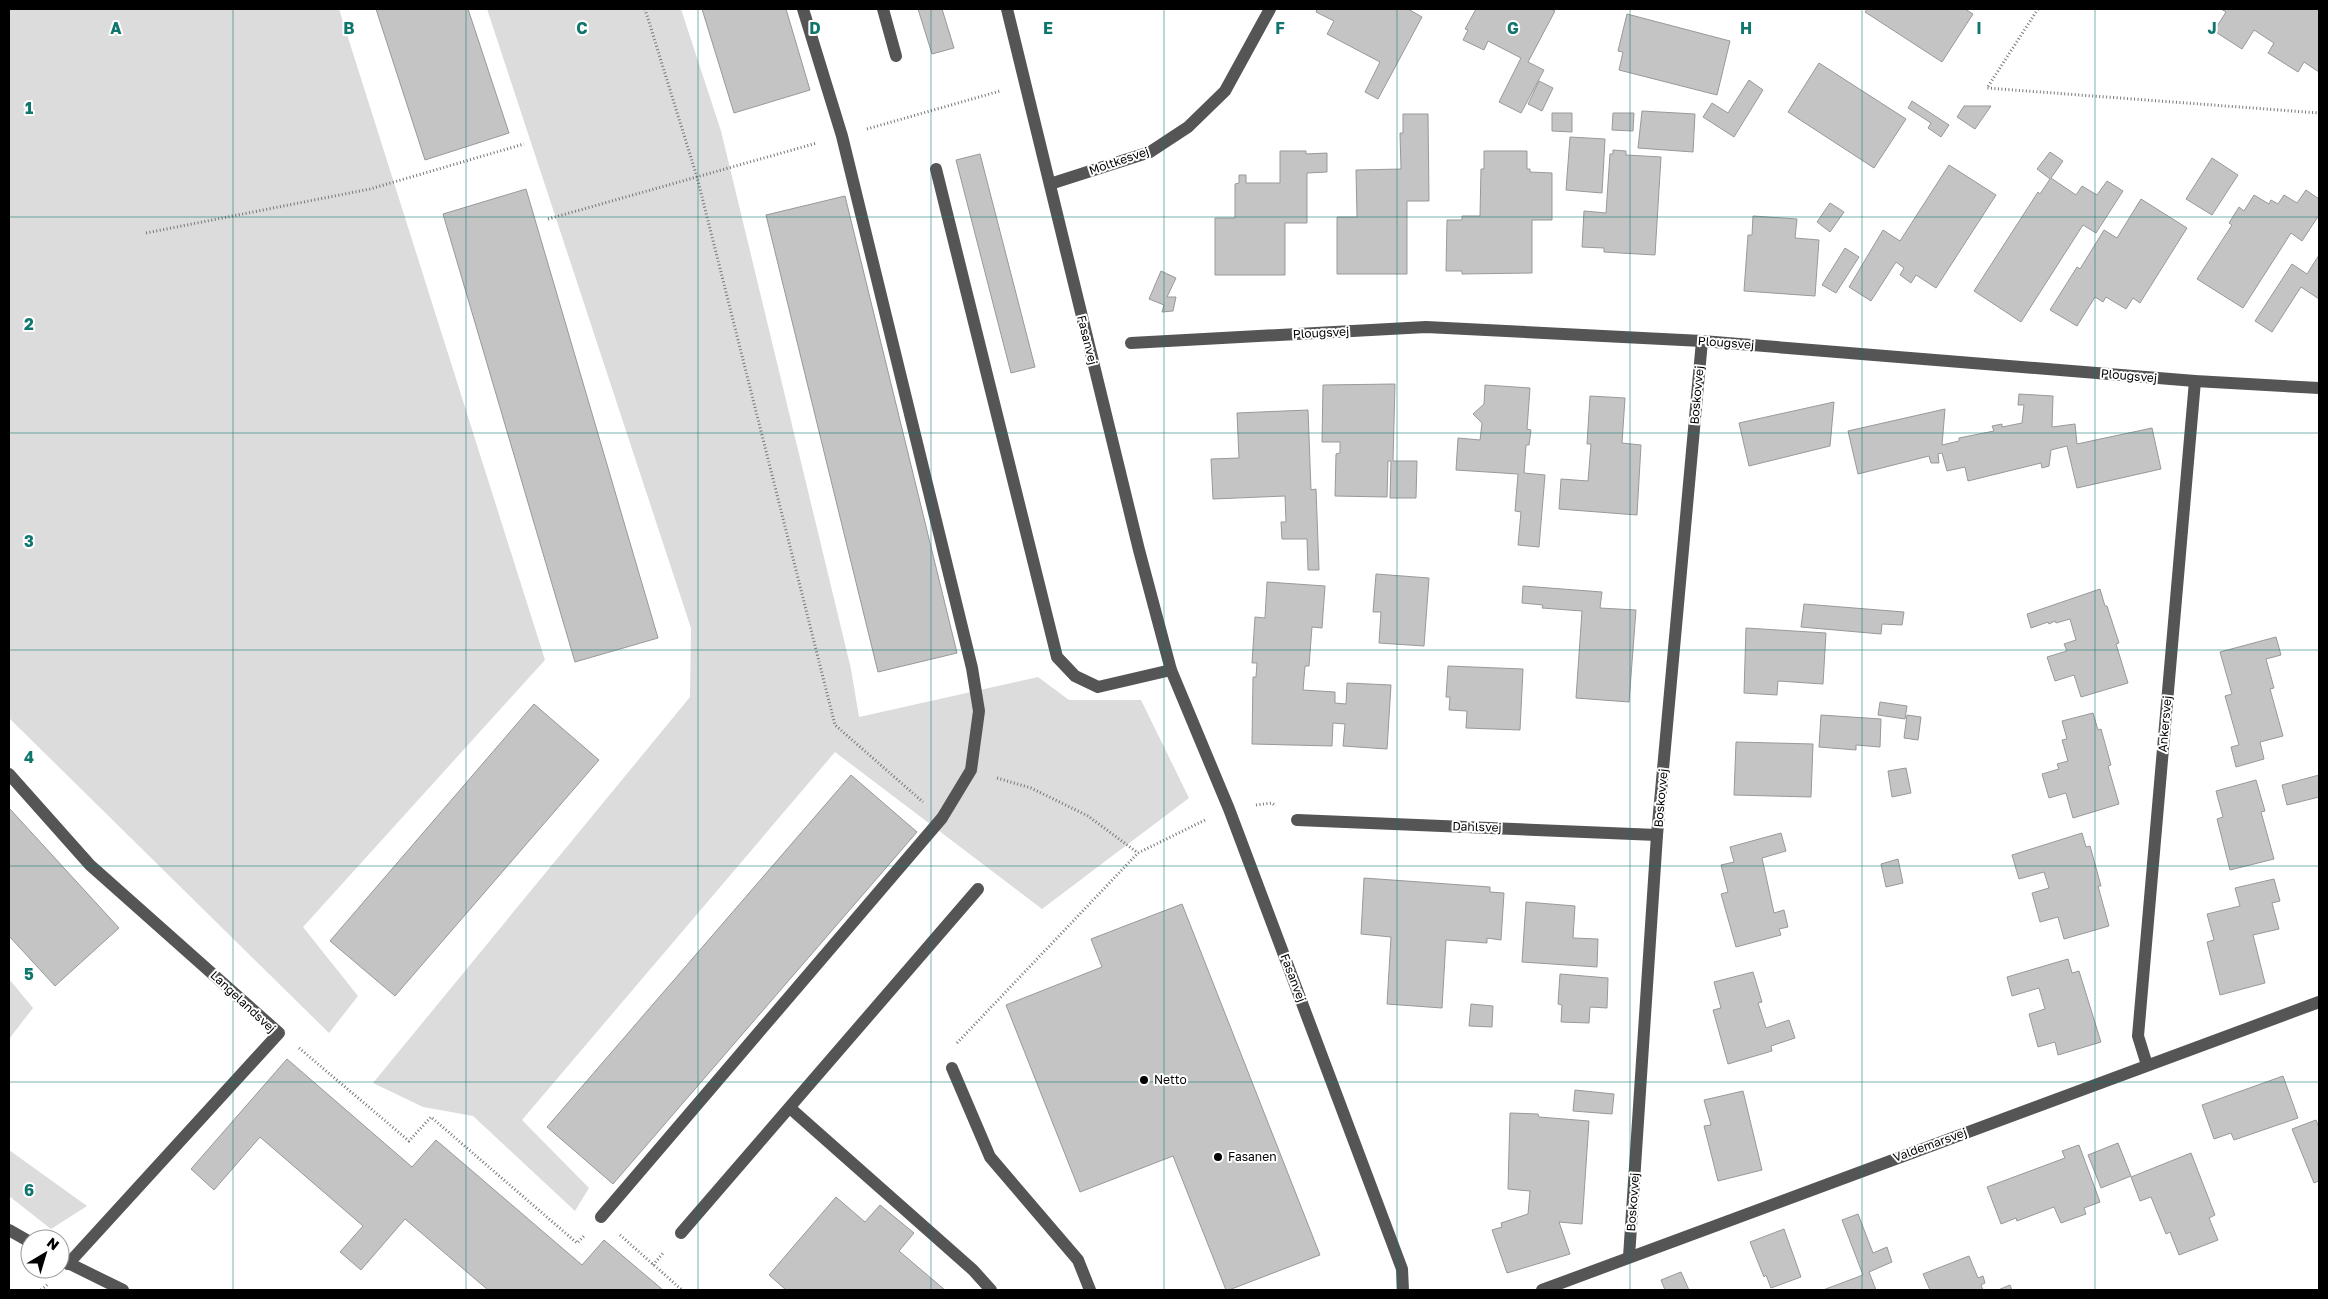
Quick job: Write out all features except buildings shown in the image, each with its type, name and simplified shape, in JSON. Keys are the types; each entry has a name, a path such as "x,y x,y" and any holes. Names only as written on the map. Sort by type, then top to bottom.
{"street":[{"path":"601,1218 942,818 970,770 978,711 972,668 842,136 803,9"},
{"path":"883,9 896,56"},
{"name":"Fasanvej","path":"1007,9 1134,530 1171,670 1229,808 1402,1269 1403,1290"},
{"name":"Moltkesvej","path":"1050,184 1150,152 1188,127 1225,91 1270,9"},
{"path":"936,169 1057,657 1075,676 1098,688 1171,670"},
{"name":"Plougsvej","path":"1131,343 1426,327 1702,341 2195,381 2319,388"},
{"name":"Boskovvej","path":"1629,1257 1657,835 1702,341"},
{"name":"Ankersvej","path":"2147,1065 2138,1036 2195,381"},
{"name":"Langelandsvej","path":"9,774 90,865 279,1033 70,1256"},
{"name":"Dahlsvej","path":"1297,820 1657,835"},
{"path":"682,1233 978,889"},
{"name":"Valdemarsvej","path":"1542,1290 2319,1002"},
{"path":"952,1068 990,1157 1078,1260 1090,1290"},
{"path":"790,1108 973,1270 991,1290"},
{"path":"9,1230 20,1236"},
{"name":"Langelandsvej","path":"70,1265 123,1290"}],"path":[{"path":"645,9 697,177 835,725 942,818"},
{"path":"2038,9 1987,88 2319,112"},
{"path":"548,219 1025,84"},
{"path":"146,233 370,189 524,144"},
{"path":"970,770 1031,788 1088,816 1138,853"},
{"path":"952,1068 952,1048 1138,853 1229,808 1272,803 1297,820"},
{"path":"279,1033 333,1075 409,1140 430,1117 577,1243 601,1218 682,1290"}],"shaded area":[{"path":"9,9 339,9 545,660 303,927 358,996 329,1033 9,718"},
{"path":"487,9 681,9 721,131 851,669 859,717 1038,677 1069,700 1141,700 1189,798 1042,909 835,752 522,1120 589,1188 575,1211 473,1116 423,1107 373,1083 690,697 691,628"},
{"path":"9,979 33,1008 9,1039"},
{"path":"9,1150 87,1206 51,1229 9,1196"}],"place":[{"name":"Netto","path":"1144,1080"},
{"name":"Fasanen","path":"1218,1157"}]}
